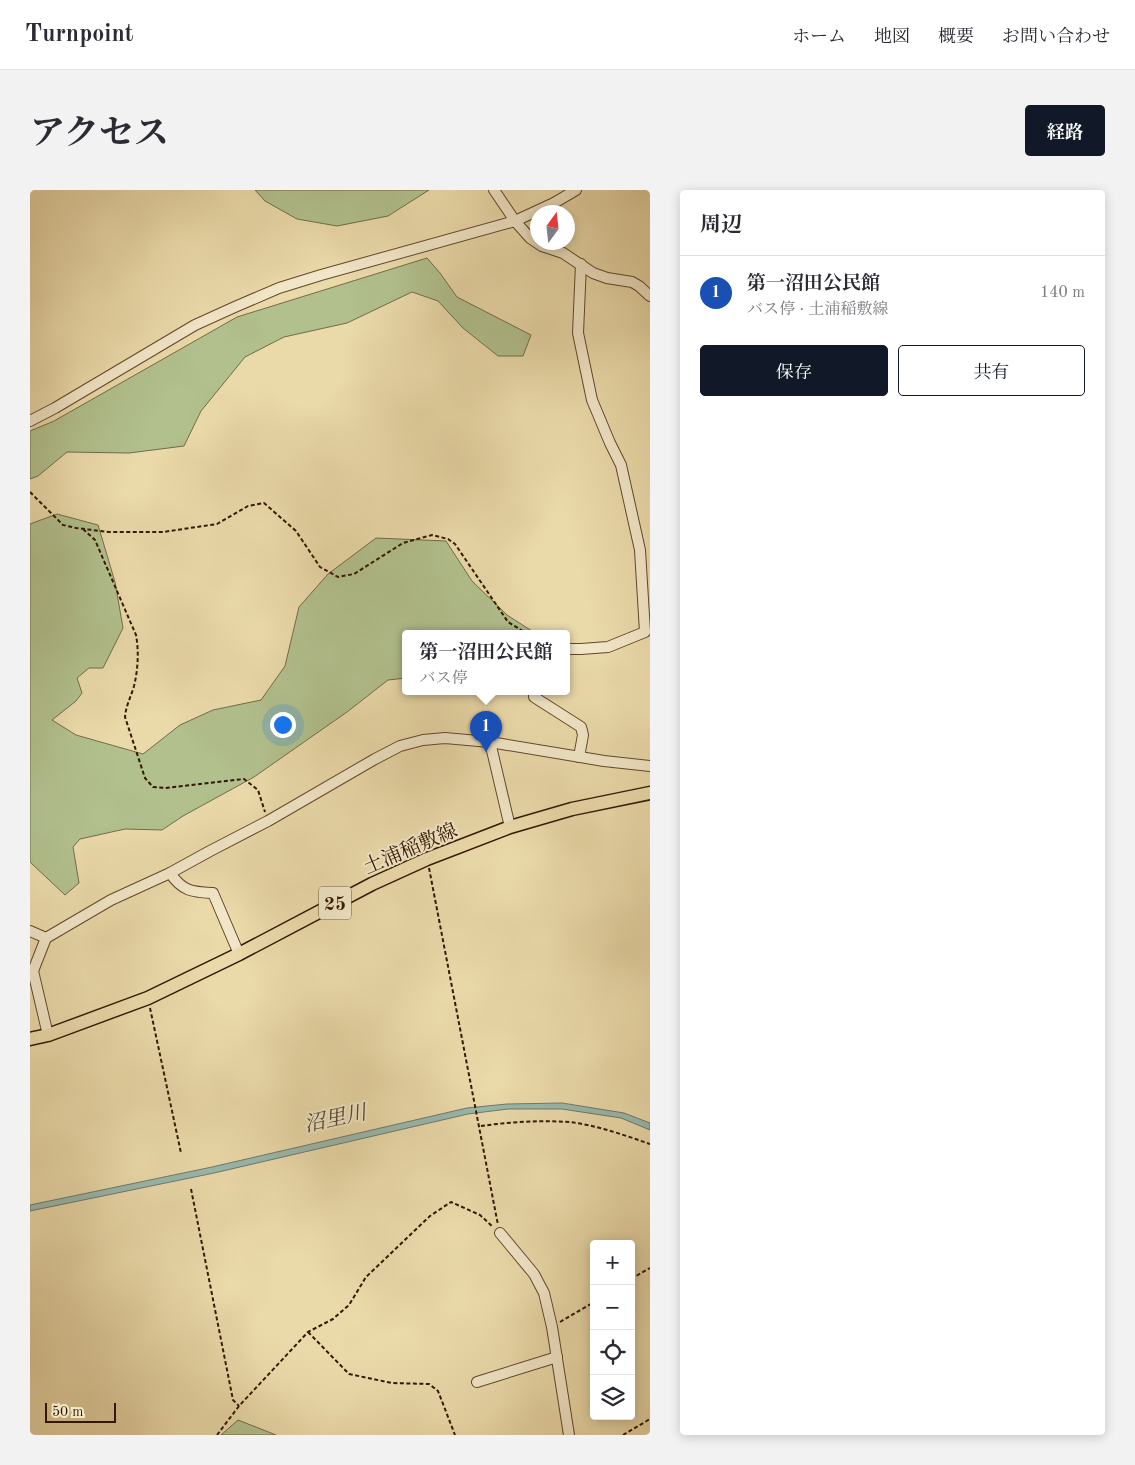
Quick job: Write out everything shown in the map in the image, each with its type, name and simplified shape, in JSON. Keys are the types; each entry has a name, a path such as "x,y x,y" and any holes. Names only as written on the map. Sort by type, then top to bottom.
{"main road":[{"name":"土浦稲敷線","path":"30,1039 48,1035 148,998 239,954 372,884 428,859 510,827 572,809 650,793"}],"street":[{"path":"494,190 514,221 530,238 542,246 562,253 593,273 607,278 632,282 650,296"},
{"path":"30,422 195,325 270,292 321,275 514,221 576,190"},
{"path":"570,648 608,647 647,631 640,550 621,465 592,400 578,333 581,264"},
{"path":"534,695 534,697 581,727 583,735 580,757"},
{"path":"48,1035 32,972 46,938 111,900 170,873 268,821 400,746 424,740 445,738 490,742 629,765 650,766"},
{"path":"490,742 510,827"},
{"path":"170,873 177,884 194,892 213,893 239,954"},
{"path":"30,931 46,938"},
{"path":"500,1234 534,1274 544,1293 552,1327 570,1435"},
{"path":"477,1382 557,1357"}],"path":[{"path":"30,492 63,525 109,532 163,532 217,524 248,506 264,503 296,531 320,567 338,577 354,574 403,543 432,535 448,539 454,544 508,622 521,630"},
{"path":"82,529 95,540 136,635 139,650 134,685 126,706 126,716 145,778 153,787 165,788 244,779 258,790 268,821"},
{"path":"428,859 500,1234"},
{"path":"148,998 181,1153"},
{"path":"479,1126 507,1122 569,1122 610,1130 650,1144"},
{"path":"191,1189 233,1400 239,1406"},
{"path":"217,1435 239,1406 308,1332 333,1319 349,1305 366,1277 430,1216 451,1202 480,1215 500,1234"},
{"path":"635,1277 650,1268"},
{"path":"552,1327 590,1304"},
{"path":"308,1332 349,1374 392,1383 429,1384 438,1391 455,1435"},
{"path":"623,1435 650,1419"}],"green space":[{"path":"255,190 429,190 388,216 337,226 297,219 265,201"},
{"path":"427,258 457,297 531,335 523,356 498,356 463,328 438,301 412,292 347,323 284,337 245,357 201,411 184,446 129,453 67,452 38,476 30,479 30,431 54,421 237,317"},
{"path":"57,514 98,525 115,582 123,628 103,668 89,668 77,678 82,693 76,701 52,720 76,735 143,754 180,725 213,710 261,700 285,666 299,607 328,574 376,538 446,541 472,581 507,615 530,630 402,630 402,678 388,680 347,712 254,777 183,816 162,830 125,829 80,839 73,847 79,883 65,895 30,862 30,524"},
{"path":"238,1420 276,1435 221,1435"}],"water":[{"name":"沼里川","path":"562,1103 624,1113 650,1123 650,1130 621,1118 562,1109 508,1109 468,1114 214,1173 30,1211 30,1205 212,1167 467,1108 507,1104"}],"place":[{"name":"第一沼田公民館","path":"486,752"}]}
